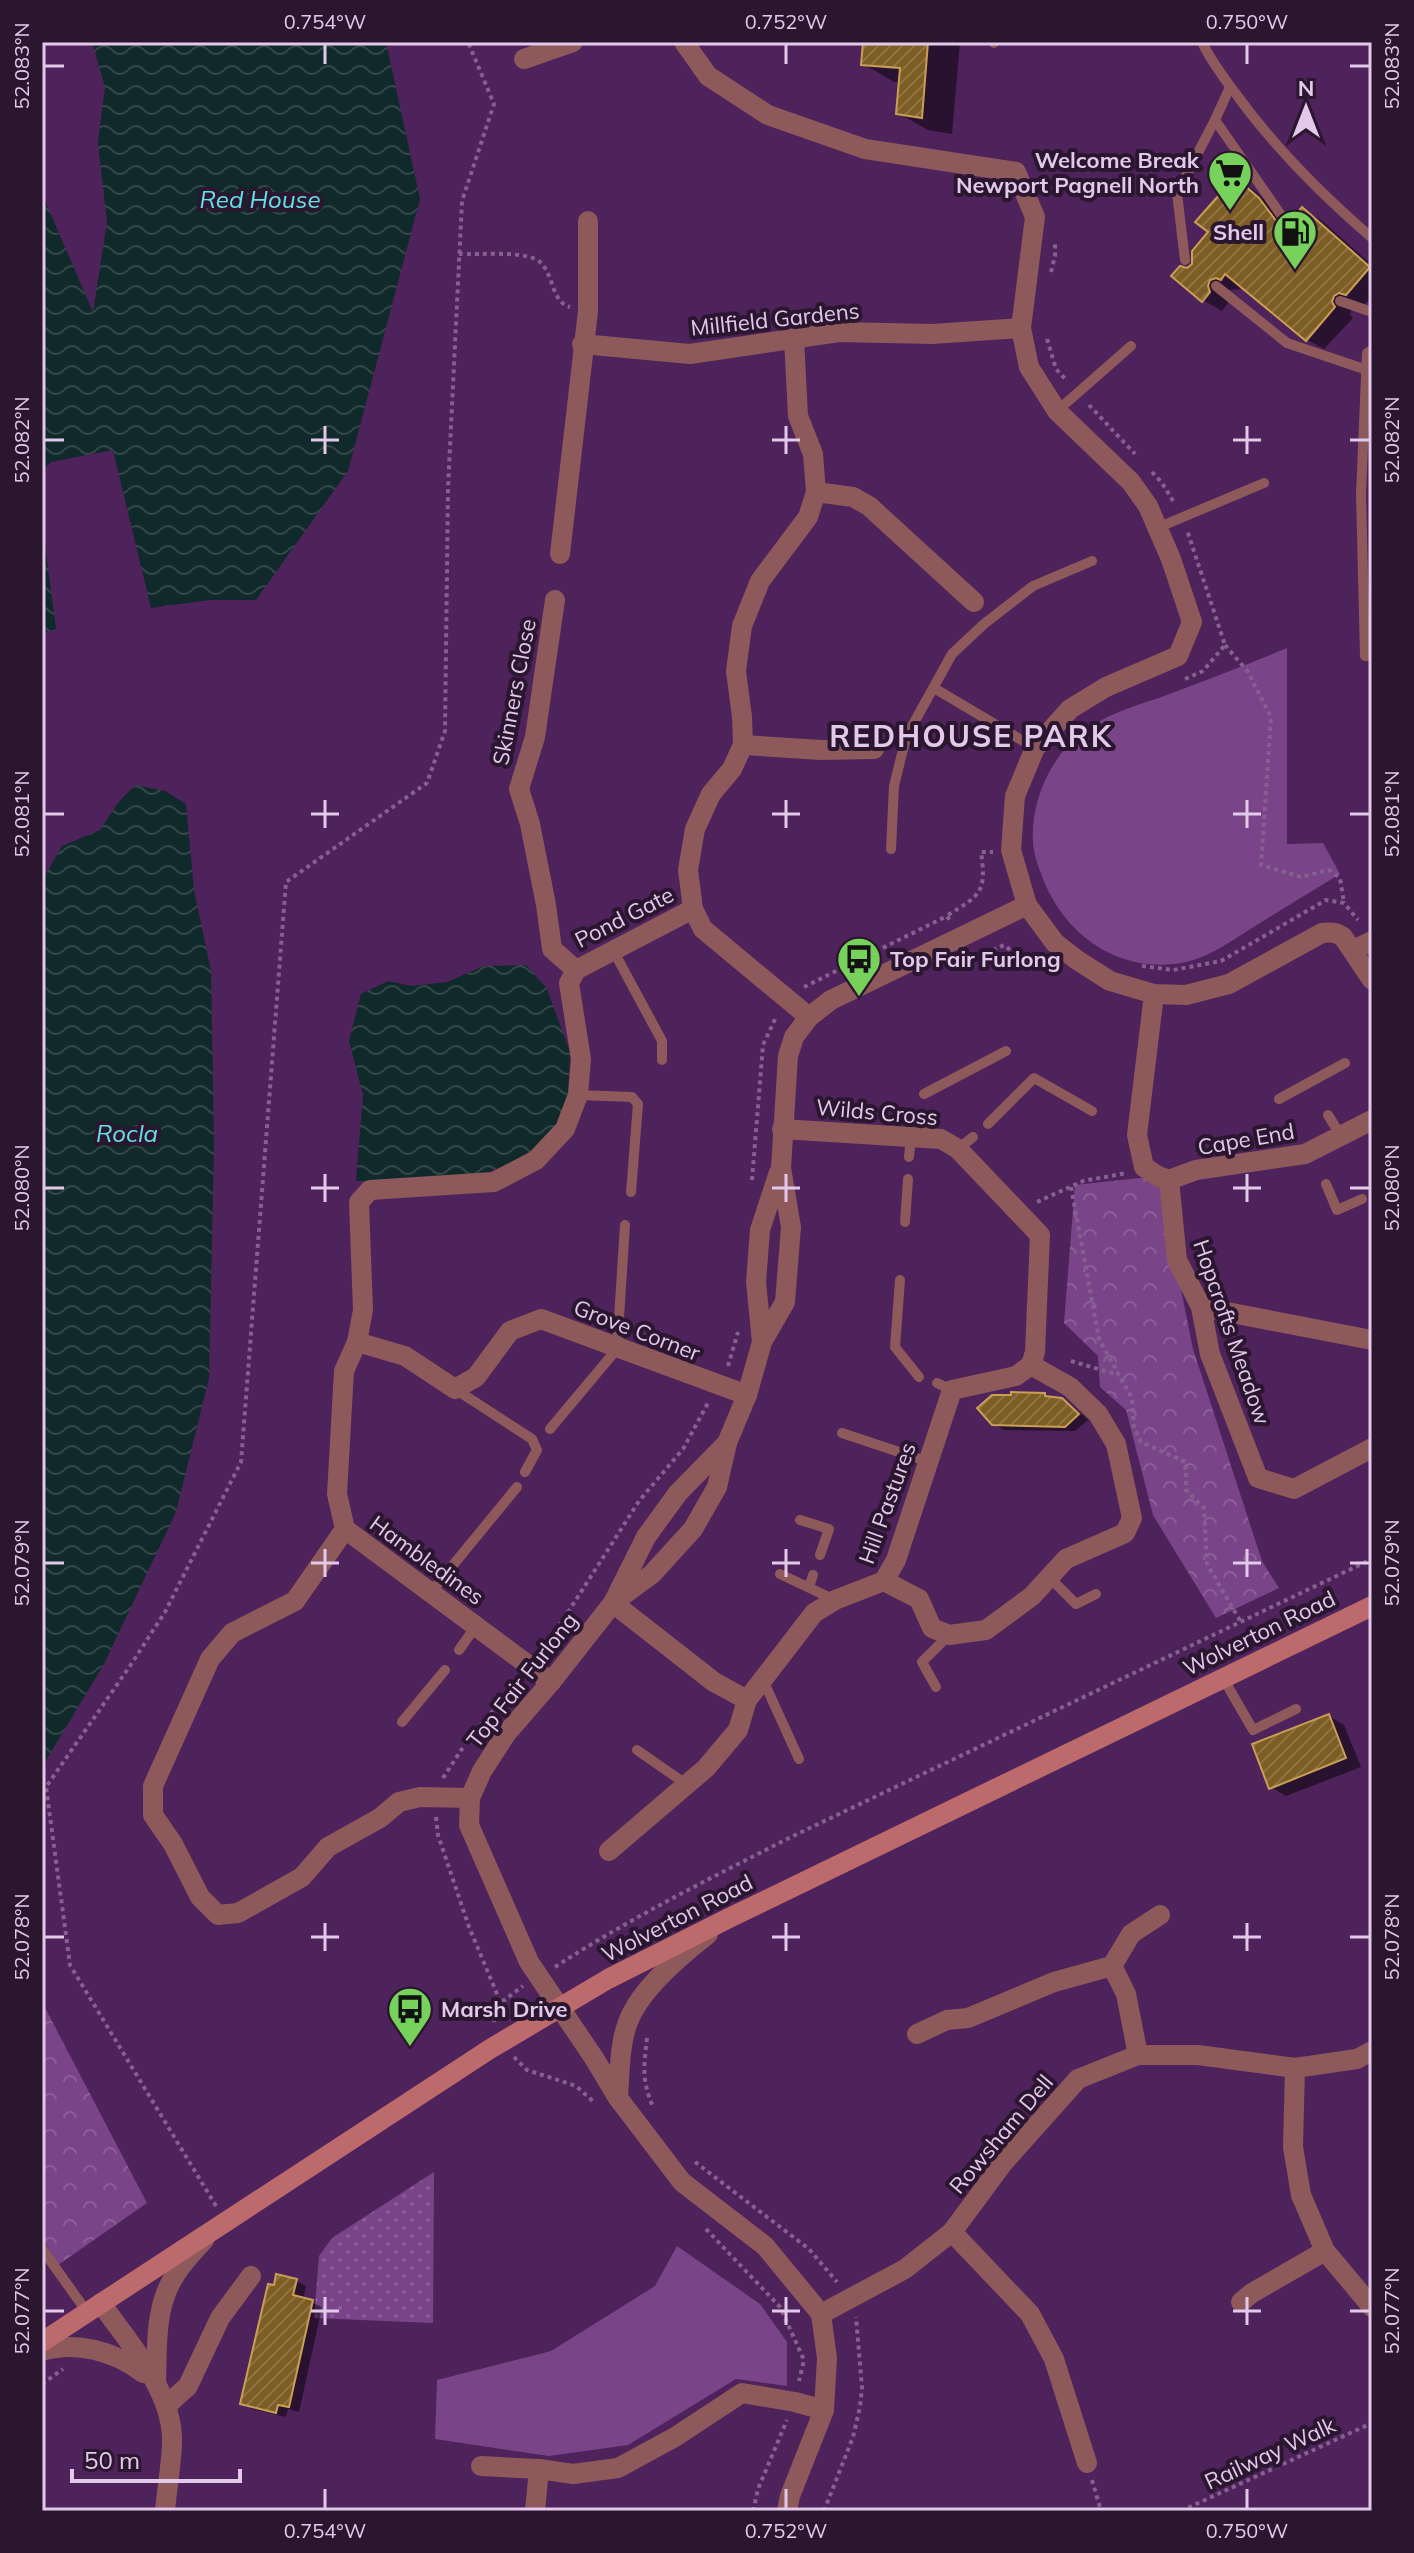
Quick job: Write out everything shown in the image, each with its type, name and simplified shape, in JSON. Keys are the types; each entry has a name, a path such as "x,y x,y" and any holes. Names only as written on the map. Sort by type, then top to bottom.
{"street":[{"path":"524,59 573,42"},
{"path":"684,42 708,76 768,115 865,149 1016,172 1035,217 1021,328 1029,367 1057,411 1131,482 1148,506 1192,622 1178,656 1106,687 1070,709 1035,748 1015,796 1011,850 1027,905 1055,943 1077,960 1110,981 1154,994 1186,995 1229,984 1322,933 1338,933 1372,980"},
{"path":"560,554 588,311 588,221"},
{"name":"Millfield Gardens","path":"582,344 690,354 839,332 932,334 1021,328"},
{"path":"693,909 688,870 695,829 711,794 732,769 743,745 736,671 742,626 760,581 808,517 816,492 813,454 798,416 794,338"},
{"path":"816,492 853,497 869,506 974,602"},
{"name":"Skinners Close","path":"555,600 535,737 519,789 530,824 552,949 572,976"},
{"path":"743,745 821,750 874,749"},
{"name":"Top Fair Furlong","path":"613,1603 652,1574 693,1529 717,1487 727,1443 747,1395 762,1342 785,1302 791,1227 781,1168 782,1129 788,1056 794,1037 809,1017 831,1000 1027,905"},
{"name":"Pond Gate","path":"572,976 613,950 693,909 703,929 809,1017"},
{"path":"1353,950 1372,941"},
{"name":"Hambledines","path":"551,1682 345,1529 337,1494 344,1371 357,1342 363,1310 359,1202 370,1190 494,1182 536,1160 565,1129 578,1095 581,1059 572,976"},
{"path":"1154,994 1137,1135 1144,1167 1169,1180"},
{"name":"Cape End","path":"1169,1180 1196,1170 1305,1154 1314,1157 1341,1136 1372,1120"},
{"name":"Wilds Cross","path":"782,1129 914,1144 941,1139 965,1143 1040,1235 1033,1358"},
{"name":"Top Fair Furlong","path":"762,1342 756,1282 760,1230 781,1168"},
{"name":"Hopcrofts Meadow","path":"1169,1180 1177,1260 1201,1307 1210,1354 1258,1478 1294,1489 1372,1448"},
{"path":"1201,1307 1372,1340"},
{"name":"Grove Corner","path":"455,1389 476,1377 510,1331 541,1319 747,1395"},
{"path":"357,1342 405,1356 455,1389"},
{"path":"884,1581 919,1599 932,1628 949,1635 986,1630 1032,1596 1066,1559 1125,1533 1132,1518 1116,1444 1098,1414 1033,1358"},
{"name":"Hill Pastures","path":"609,1851 706,1768 738,1730 747,1700 814,1613 835,1600 884,1581 896,1560 929,1462 945,1386 1016,1376 1033,1358"},
{"name":"Top Fair Furlong","path":"470,1798 482,1771 506,1734 613,1603 646,1537 678,1493 727,1443"},
{"path":"345,1529 295,1601 232,1633 210,1659 153,1786 153,1815 173,1844 200,1897 218,1915 238,1913 302,1877 328,1847 380,1818 399,1802 420,1797 470,1798 469,1825 529,1962 618,2098 682,2182 765,2246 821,2314 827,2358 824,2410 787,2511"},
{"path":"613,1603 714,1682 747,1700"},
{"name":"Wolverton Road","path":"42,2342 490,2049 608,1979 1372,1606"},
{"path":"917,2034 947,2020 968,2018 1054,1982 1112,1966 1131,1934 1160,1915"},
{"path":"618,2098 620,2057 629,2019 666,1970 727,1919"},
{"path":"1112,1966 1126,1994 1138,2055"},
{"name":"Rowsham Dell","path":"821,2314 905,2269 952,2232 1003,2163 1078,2079 1138,2055 1198,2055 1295,2068 1357,2059 1372,2051"},
{"path":"1295,2068 1293,2147 1301,2195 1325,2251 1372,2307"},
{"path":"156,2383 162,2306 169,2285 184,2261 221,2223"},
{"path":"952,2232 1030,2314 1054,2359 1087,2463"},
{"path":"1241,2302 1325,2251"},
{"path":"166,2406 188,2386 220,2318 251,2276"},
{"path":"94,2307 156,2383 166,2406 172,2441 165,2511"},
{"path":"42,2351 60,2346 93,2349 128,2361 156,2383"},
{"path":"481,2466 573,2474 618,2468 675,2437 742,2393 824,2410"},
{"path":"535,2511 539,2469"}],"lane":[{"path":"1202,42 1214,65 1263,132 1330,202 1372,238"},
{"path":"1185,260 1177,193 1230,87"},
{"path":"1215,120 1281,215"},
{"path":"1216,286 1287,343 1367,370"},
{"path":"1340,301 1372,312"},
{"path":"1057,411 1131,346"},
{"path":"1372,350 1367,353 1361,494 1365,656 1372,656"},
{"path":"1157,528 1264,483"},
{"path":"891,849 894,786 906,737 952,654 984,624 1033,586 1092,561"},
{"path":"934,688 1035,748"},
{"path":"613,950 662,1041 662,1060"},
{"path":"924,1094 1006,1051"},
{"path":"1279,1099 1345,1063"},
{"path":"988,1124 1034,1078 1092,1111"},
{"path":"1311,1083 1316,1094"},
{"path":"578,1095 632,1097 638,1104 631,1192"},
{"path":"1328,1115 1341,1136"},
{"path":"914,1144 923,1117"},
{"path":"905,1222 908,1179"},
{"path":"1326,1184 1337,1210 1362,1199"},
{"path":"550,1429 617,1349 625,1225"},
{"path":"900,1280 895,1347 919,1377"},
{"path":"455,1389 532,1439 537,1450 525,1472"},
{"path":"842,1433 929,1462"},
{"path":"431,1592 517,1487"},
{"path":"800,1520 829,1529 820,1555"},
{"path":"780,1574 835,1600"},
{"path":"809,1587 813,1575"},
{"path":"1049,1577 1076,1604 1096,1594"},
{"path":"459,1650 476,1626"},
{"path":"936,1687 922,1662 949,1635"},
{"path":"402,1722 445,1670"},
{"path":"1223,1678 1253,1730 1296,1709"},
{"path":"763,1680 799,1759"},
{"path":"637,1750 686,1784"},
{"path":"42,2249 94,2307"}],"path":[{"path":"221,2223 70,1965 46,1787 165,1612 241,1462 286,882 427,783 445,731 448,488 462,201 494,104 468,42"},
{"path":"459,254 518,255 538,260 547,271 564,306 588,311"},
{"path":"1225,645 1248,672 1271,717 1261,865 1301,877 1329,870 1340,878 1344,903"},
{"path":"947,916 976,897 984,875 981,852 1011,850"},
{"path":"1018,1211 1083,1181 1133,1172 1144,1167"},
{"path":"1071,1187 1099,1339 1132,1398 1134,1427 1141,1442 1186,1462 1186,1490 1204,1508 1207,1564 1242,1624"},
{"path":"1033,1358 1119,1375"},
{"path":"556,1966 698,1884 791,1837 1242,1624 1372,1559"},
{"path":"494,2022 495,2007 513,1992"},
{"path":"516,2060 527,2070 576,2086 596,2104"},
{"path":"697,2221 780,2307 804,2360 795,2402 758,2489 753,2511"},
{"name":"Railway Walk","path":"1181,2511 1372,2423"},
{"path":"1087,2463 1101,2511"}],"green space":[{"path":"1287,648 1287,844 1323,843 1340,874 1220,948 1192,961 1159,965 1137,962 1099,948 1068,921 1055,903 1036,859 1033,843 1035,812 1053,766 1072,741 1103,719"},
{"path":"1158,1176 1193,1349 1262,1561 1279,1588 1216,1618 1153,1515 1126,1410 1100,1387 1098,1356 1064,1323 1075,1185"},
{"path":"42,2002 147,2203 58,2265 42,2239"},
{"path":"434,2172 433,2323 314,2318 319,2256 332,2238"},
{"path":"677,2246 760,2304 787,2342 787,2386 736,2379 628,2445 549,2456 435,2439 437,2380 551,2351 655,2286"}],"water":[{"name":"Red House","path":"92,42 386,42 420,199 348,471 256,600 209,600 151,608 113,450 51,462 42,470 42,194 93,312 107,222 98,143 105,87"},
{"path":"42,522 56,629 42,633"},
{"name":"Rocla","path":"135,785 165,791 186,804 194,890 211,971 214,1147 209,1378 176,1512 104,1664 42,1767 42,881 62,846 100,830 117,804"},
{"path":"526,965 547,989 570,1052 567,1113 535,1153 467,1181 356,1181 363,1095 349,1041 361,994 388,981 412,986 447,982 484,966"}],"building":[{"path":"863,42 928,42 922,118 896,114 900,68 861,65"},
{"path":"1235,177 1259,198 1277,222 1290,222 1302,207 1370,267 1346,295 1339,293 1334,296 1332,302 1335,307 1306,341 1225,274 1221,280 1210,280 1210,292 1202,302 1171,276 1180,266 1187,268 1192,264 1192,251 1208,232 1195,222"},
{"path":"1011,1392 1045,1393 1045,1396 1062,1398 1079,1414 1065,1427 992,1425 977,1408 992,1395 1011,1395"},
{"path":"1329,1714 1346,1758 1269,1789 1252,1744"},
{"path":"276,2274 297,2279 293,2295 313,2300 289,2407 278,2405 276,2413 240,2404 268,2284 274,2285"}],"place":[{"name":"Welcome Break Newport Pagnell North","path":"1230,212"},
{"name":"Shell","path":"1295,271"},
{"name":"Top Fair Furlong","path":"859,998"},
{"name":"Marsh Drive","path":"410,2048"}],"district":[{"name":"REDHOUSE PARK","path":"971,736"}]}
